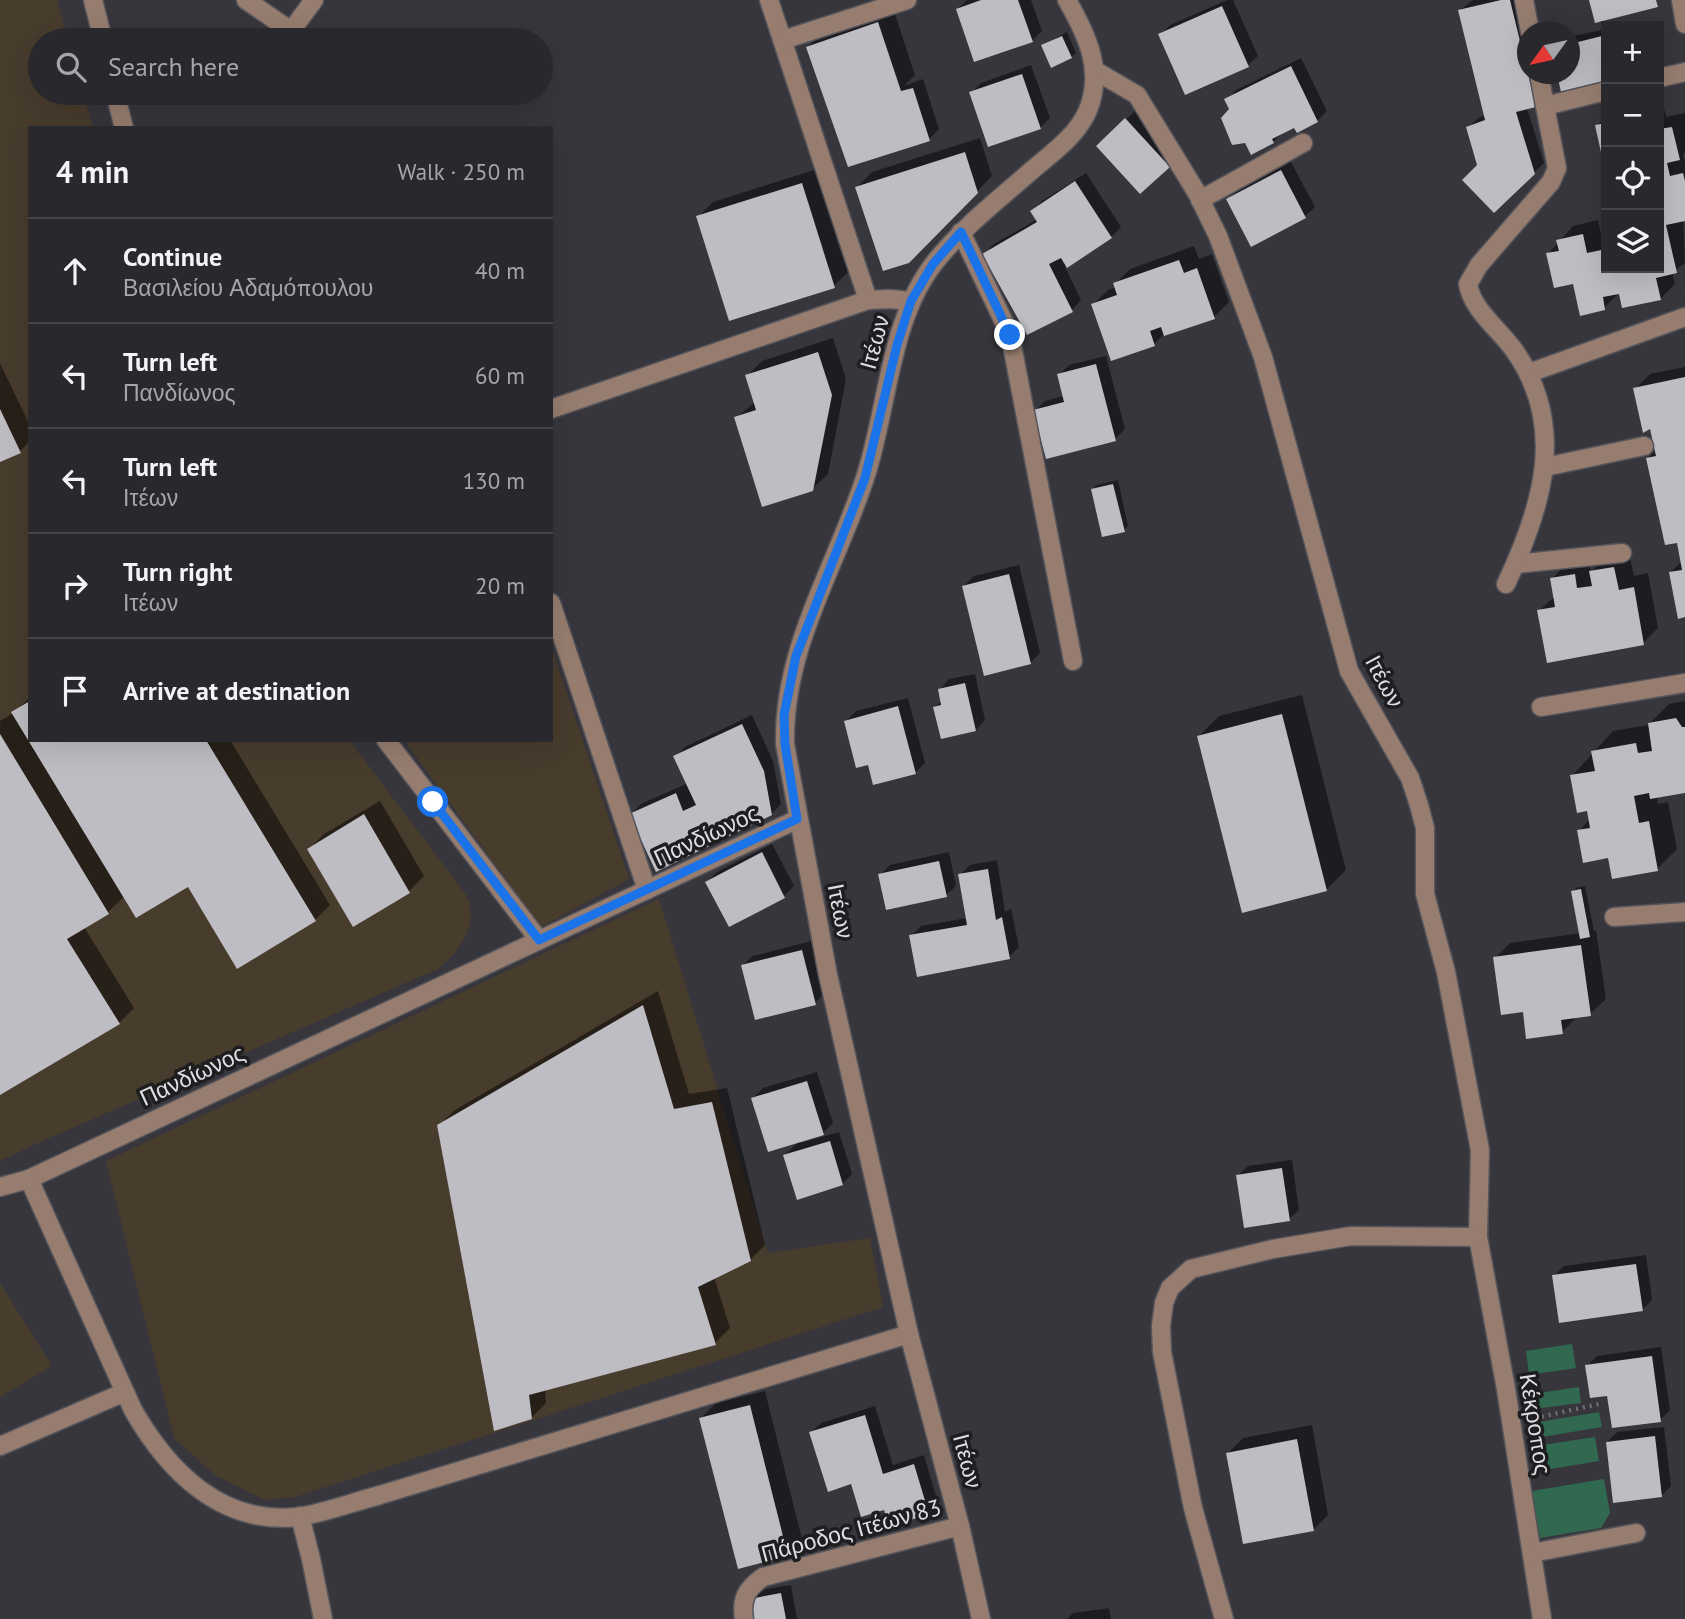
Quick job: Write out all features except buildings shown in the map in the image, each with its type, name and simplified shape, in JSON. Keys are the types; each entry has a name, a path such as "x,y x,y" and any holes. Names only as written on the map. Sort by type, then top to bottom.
{"street":[{"path":"93,0 100,28"},
{"path":"246,0 287,28"},
{"path":"293,28 314,0"},
{"path":"769,0 867,300"},
{"path":"783,40 907,0"},
{"name":"Ιτέων","path":"981,1619 960,1526 909,1334 828,975 785,744 786,699 796,656 865,478 897,345 911,301 933,264 961,232 1073,134 1087,113 1094,93 1090,46 1067,0"},
{"path":"1524,0 1528,21"},
{"path":"1681,0 1685,24"},
{"name":"Ιτέων","path":"1094,70 1136,95 1167,141 1200,200 1227,258 1263,357 1349,671 1410,778 1419,805 1425,828 1425,894 1446,972 1480,1150 1478,1237"},
{"path":"1664,77 1685,72"},
{"path":"1506,584 1534,520 1545,467 1542,417 1529,373 1477,304 1468,284 1479,265 1551,182 1557,168 1541,84"},
{"path":"1545,106 1601,92"},
{"path":"118,105 123,126"},
{"path":"1200,200 1303,143"},
{"path":"961,232 1010,335 1073,661"},
{"path":"553,408 867,300 911,301"},
{"path":"1529,373 1685,317"},
{"path":"1545,467 1644,446"},
{"path":"1516,564 1622,553"},
{"path":"553,609 648,890"},
{"path":"1541,707 1685,682"},
{"path":"388,742 539,940"},
{"name":"Πανδίωνος","path":"0,1187 29,1179 797,819"},
{"path":"1614,917 1685,912"},
{"path":"29,1179 125,1392 154,1444 183,1476 204,1494 252,1516 300,1516 380,1495 909,1334"},
{"path":"1224,1619 1193,1508 1162,1352 1161,1326 1164,1303 1170,1288 1191,1269 1273,1249 1338,1238 1384,1235 1478,1237"},
{"name":"Κέκροπος","path":"1478,1237 1512,1423 1542,1619"},
{"path":"0,1446 125,1392"},
{"path":"300,1516 323,1619"},
{"name":"Πάροδος Ιτέων 83","path":"744,1619 742,1604 748,1588 763,1577 960,1526"},
{"path":"1532,1553 1636,1533"}],"path":[{"path":"1512,1423 1599,1404"}],"shaded area":[{"path":"0,0 57,0 65,28 28,28 28,105 86,105 92,126 28,126 28,742 351,742 465,893 470,904 471,922 466,936 454,954 438,969 0,1161"},
{"path":"553,652 629,879 541,927 405,742 553,742"},
{"path":"659,899 768,1253 870,1238 883,1307 295,1497 265,1500 215,1475 174,1438 106,1161"},
{"path":"0,1283 52,1366 0,1397"}],"green space":[{"path":"1572,1344 1576,1368 1529,1375 1526,1351"},
{"path":"1579,1387 1581,1403 1534,1409 1532,1394"},
{"path":"1599,1412 1602,1427 1536,1438 1533,1423"},
{"path":"1595,1437 1599,1461 1533,1472 1529,1447"},
{"path":"1604,1479 1610,1513 1601,1528 1540,1538 1532,1491"}],"route":[{"path":"433,802 539,940 797,819 785,744 784,715 796,656 865,478 897,345 911,301 933,264 961,232 1010,335"}]}
